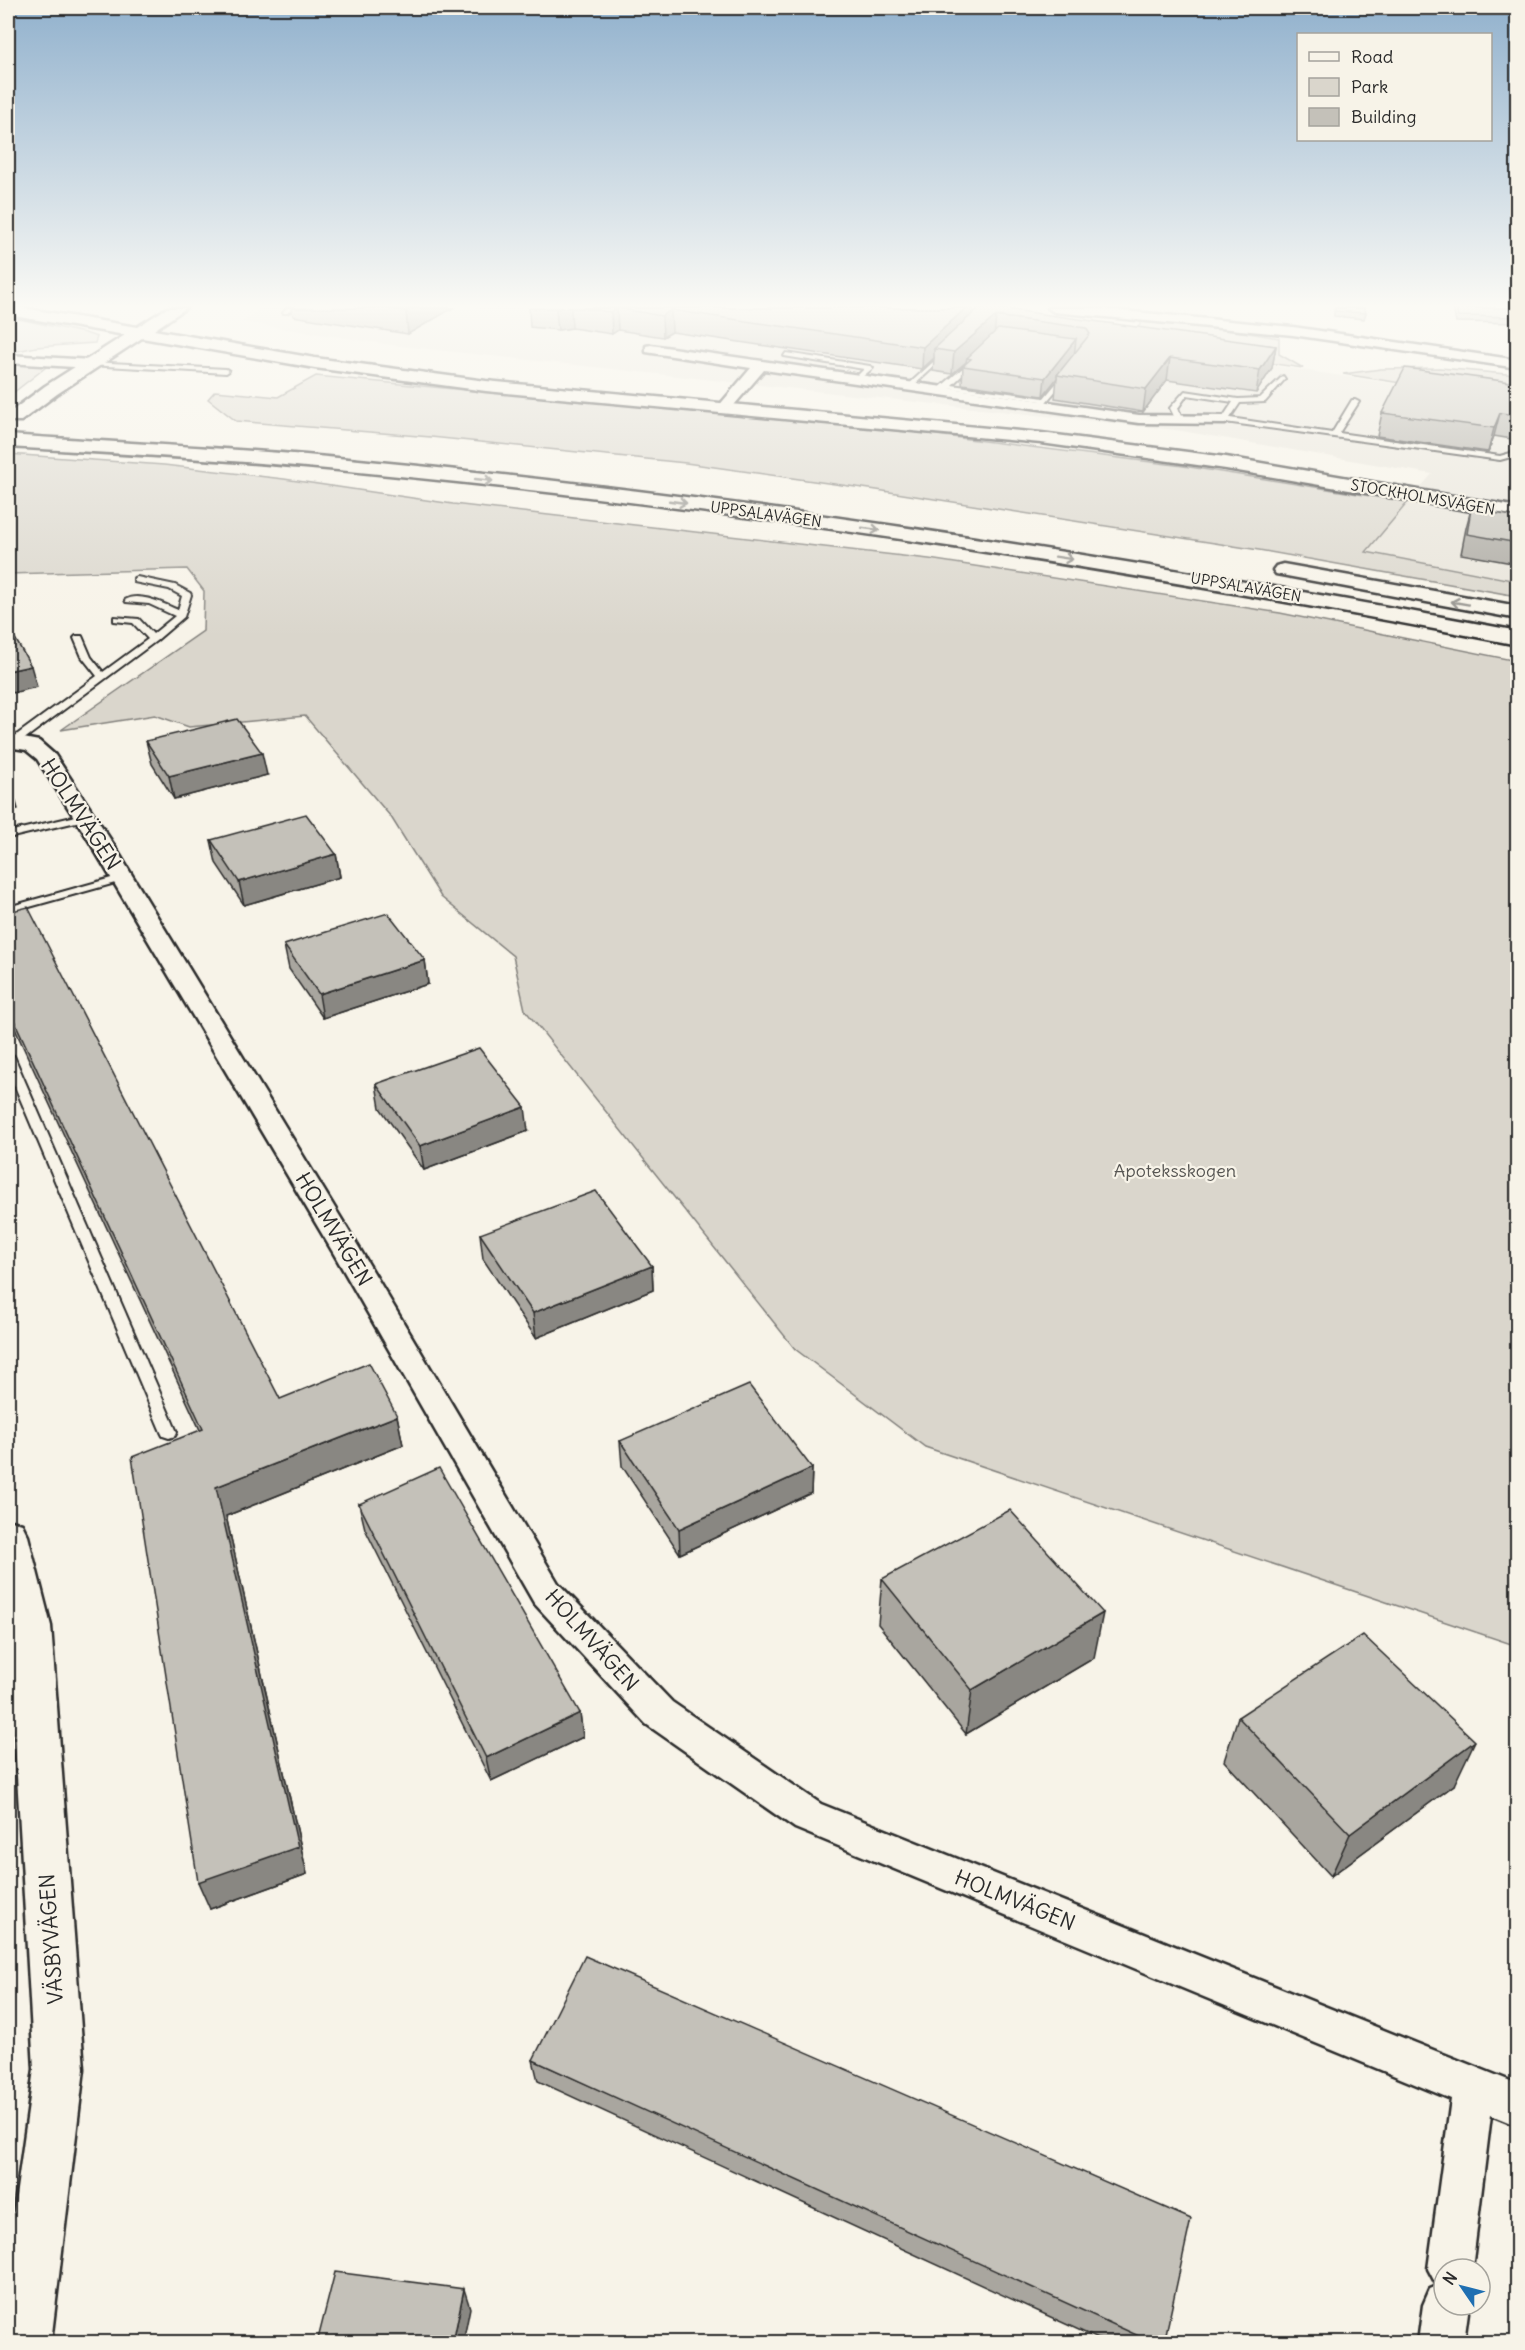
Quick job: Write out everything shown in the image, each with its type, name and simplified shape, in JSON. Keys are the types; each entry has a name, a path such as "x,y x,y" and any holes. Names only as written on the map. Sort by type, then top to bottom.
{"main road":[{"name":"STOCKHOLMSVÄGEN","path":"824,418 1064,441 1226,463 1518,513"},
{"path":"11,421 186,434 527,466"},
{"name":"UPPSALAVÄGEN","path":"8,441 305,461 647,498 945,539 1243,586 1518,638"},
{"name":"UPPSALAVÄGEN","path":"1260,566 1518,613"},
{"name":"VÄSBYVÄGEN","path":"8,1536 30,1626 60,2069 23,2343"}],"street":[{"path":"1131,418 1225,420"},
{"name":"HOLMVÄGEN","path":"11,741 32,745 45,755 85,817 348,1253 546,1593 659,1713 808,1816 1518,2105"},
{"path":"1452,2257 1474,2088"},
{"path":"1441,2343 1444,2317"}],"lane":[{"path":"1334,435 1345,418"},
{"path":"1225,420 1500,458 1518,453"},
{"path":"11,741 102,677 181,615 187,595 172,587 137,580"},
{"path":"129,600 151,602 181,615"},
{"path":"117,619 136,621 153,639"},
{"path":"79,638 87,657 102,677"},
{"path":"8,835 85,817"},
{"path":"8,910 122,878"},
{"path":"8,1056 169,1432"}],"shaded area":[{"path":"1062,418 1517,418 1517,581 1365,552 1432,474 1176,430"}],"green space":[{"path":"232,418 758,418 920,433 1183,466 1408,502 1366,552 1517,581 1517,596 1259,550 877,490 686,463 431,437 236,421"},
{"name":"Apoteksskogen","path":"8,454 164,465 284,479 453,504 929,559 1280,613 1517,661 1517,1646 925,1447 795,1349 525,1010 513,956 441,897 391,817 305,716 189,727 155,715 61,730 203,631 204,591 187,569 8,574"}],"building":[{"path":"1417,418 1498,418 1494,428"},
{"path":"1471,509 1518,517 1518,543 1467,534"},
{"path":"13,635 31,666 8,671 8,636"},
{"path":"237,719 262,753 169,776 146,741"},
{"path":"306,814 336,854 239,882 211,840"},
{"path":"28,907 280,1399 369,1363 397,1416 216,1487 298,1847 198,1882 132,1457 203,1429 8,1007 8,912"},
{"path":"388,913 425,960 319,994 284,945"},
{"path":"479,1048 525,1107 420,1146 376,1084"},
{"path":"596,1191 652,1266 533,1313 480,1234"},
{"path":"749,1385 812,1468 679,1529 620,1441"},
{"path":"439,1468 580,1713 486,1758 359,1504"},
{"path":"1010,1510 1103,1613 972,1690 882,1579"},
{"path":"1363,1635 1475,1741 1350,1834 1238,1717"},
{"path":"585,1956 1191,2219 1164,2343 1154,2343 533,2060"},
{"path":"335,2272 464,2289 453,2343 317,2343"}]}
